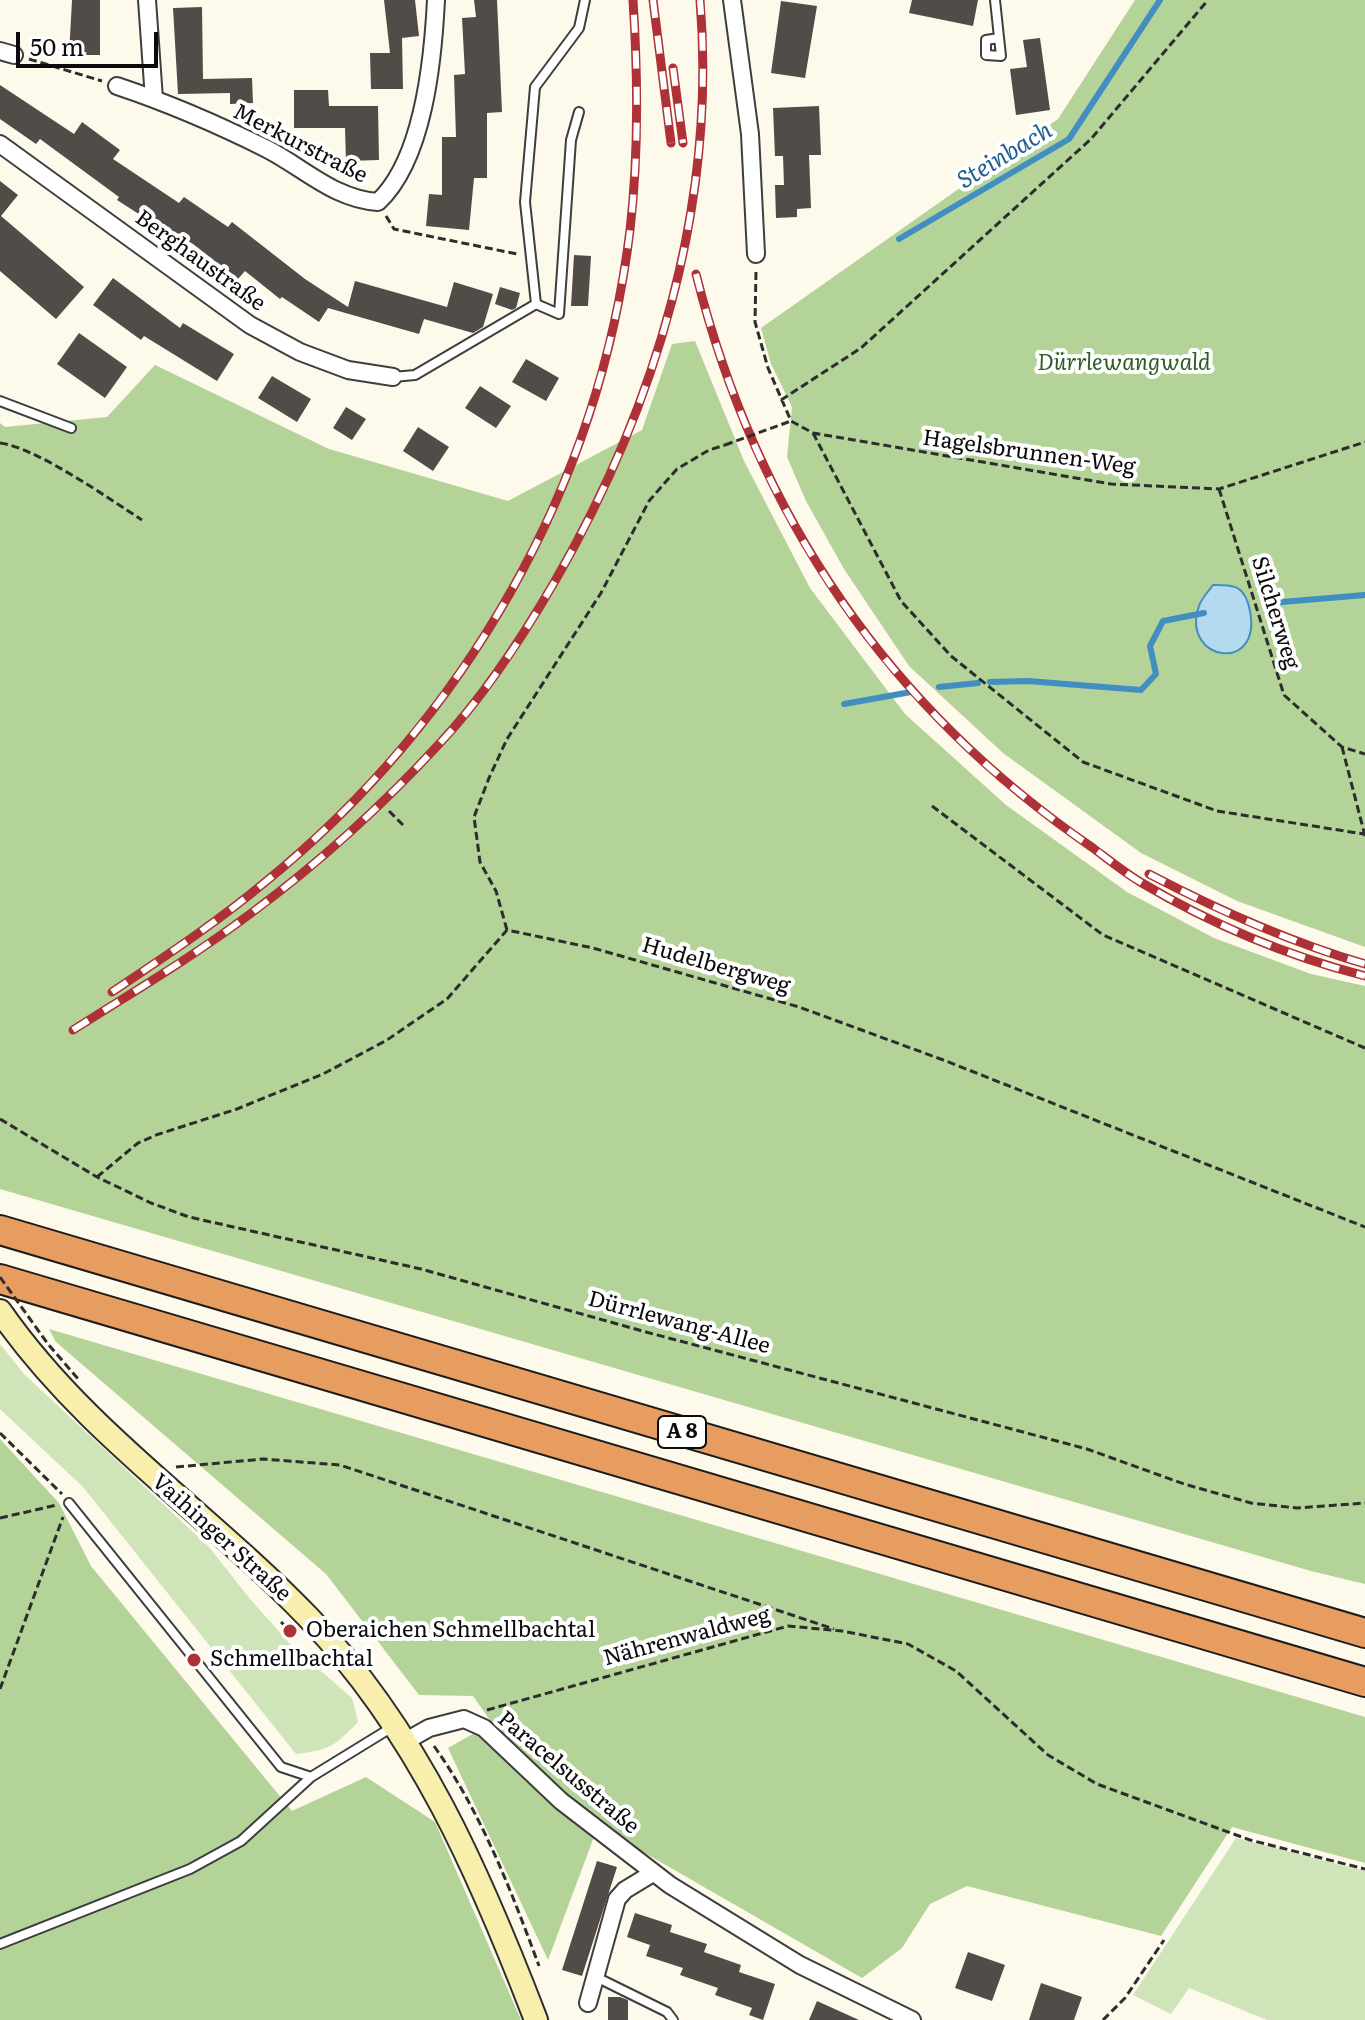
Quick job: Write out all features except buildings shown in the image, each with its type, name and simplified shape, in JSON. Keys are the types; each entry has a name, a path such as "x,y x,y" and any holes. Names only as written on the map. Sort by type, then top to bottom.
{"highway":[{"name":"A 8","path":"0,1230 1365,1633"},
{"name":"A 8","path":"0,1278 1365,1682"}],"main road":[{"name":"Vaihinger Straße","path":"0,1311 103,1431 306,1614 366,1683 400,1733 464,1845 493,1909 536,2020"}],"street":[{"path":"147,0 154,99"},
{"name":"Merkurstraße","path":"117,86 154,99 268,150 339,193 361,201 378,202 392,189 420,119 436,0"},
{"path":"732,0 750,134 756,254"},
{"name":"Berghaustraße","path":"0,144 250,325 300,352 348,370 393,377"},
{"name":"Paracelsusstraße","path":"400,1733 464,1719 484,1728 561,1801 653,1873 726,1921 886,2015 912,2020"},
{"path":"588,2003 617,1899 625,1890 653,1873"}],"lane":[{"path":"536,304 525,202 535,87 579,28 585,0"},
{"path":"995,0 999,38"},
{"path":"536,304 559,314 571,140 579,112"},
{"path":"393,377 415,375 536,304"},
{"path":"0,401 71,428"},
{"path":"69,1503 281,1767 311,1777"},
{"path":"0,1944 190,1869 241,1841 311,1777 400,1733"},
{"path":"595,1977 667,2012 673,2020"}],"path":[{"path":"781,400 861,348 1091,139 1208,0"},
{"path":"7,53 117,86"},
{"path":"378,202 394,229 532,257"},
{"path":"97,1177 138,1143 237,1109 323,1074 387,1040 447,999 507,930 496,891 480,862 474,817 507,739 601,593 649,501 677,469 709,450 791,421 768,368 755,322 756,254"},
{"name":"Hagelsbrunnen-Weg","path":"791,421 813,433 1111,484 1219,489 1365,442"},
{"path":"813,433 901,601 951,656 1083,762 1217,811 1365,835 1342,747"},
{"path":"0,443 12,445 72,476 142,520"},
{"name":"Silcherweg","path":"1219,489 1284,695 1342,747 1365,754"},
{"path":"932,806 1103,935 1365,1048"},
{"path":"389,811 403,825"},
{"name":"Hudelbergweg","path":"507,930 593,948 799,1007 946,1061 1365,1227"},
{"name":"Dürrlewang-Allee","path":"0,1119 97,1177 189,1217 421,1269 1087,1449 1184,1484 1251,1503 1297,1508 1365,1503"},
{"path":"0,1278 48,1344 79,1380"},
{"path":"0,1433 54,1483 69,1503"},
{"path":"173,1467 263,1459 340,1465 842,1631"},
{"path":"0,1518 28,1509 69,1503"},
{"path":"0,1689 69,1503"},
{"name":"Nährenwaldweg","path":"464,1719 612,1673 788,1626 842,1631 908,1644 956,1671 1048,1755 1097,1784 1250,1840 1365,1869"},
{"path":"1103,2020 1125,1998 1164,1940"}],"green space":[{"name":"Dürrlewangwald","path":"1135,0 1365,0 1365,947 1237,901 1141,853 1003,753 909,666 844,569 806,501 787,457 792,407 771,364 761,328 1058,119"},
{"path":"695,341 744,461 810,588 905,714 1006,805 1127,892 1214,938 1311,974 1365,986 1365,1584 1311,1571 0,1189 0,423 5,427 107,417 155,365 329,449 508,501 642,430 672,344"},
{"path":"49,1329 1365,1717 1365,1863 1232,1827 1161,1936 967,1886 930,1904 902,1948 862,1978 598,1826 548,1960 448,1748 492,1723 473,1696 419,1695 326,1574 56,1342"},
{"path":"0,1344 25,1375 209,1547 292,1646 352,1698 358,1722 343,1737 331,1746 296,1754 83,1487 0,1409"},
{"path":"0,1439 59,1503 91,1566 292,1811 366,1777 435,1822 521,2020 0,2020"},
{"path":"1236,1838 1365,1871 1365,2020 1267,2020 1189,1988 1171,2014 1133,1995"}],"water":[{"path":"1213,585 1239,589 1248,603 1251,626 1246,642 1236,651 1224,653 1211,649 1201,640 1196,625 1199,606"}],"waterway":[{"name":"Steinbach","path":"899,239 1069,139 1160,0"},
{"name":"Steinbach","path":"1270,603 1365,595"},
{"name":"Steinbach","path":"990,682 1028,681 1141,690 1156,674 1150,646 1163,621 1204,613"},
{"name":"Steinbach","path":"939,687 978,683"},
{"name":"Steinbach","path":"844,704 911,692"}],"railway":[{"path":"112,992 246,898 336,819 402,748 460,673 511,592 554,507 588,418 614,325 630,230 635,172 637,86 633,0"},
{"path":"653,0 671,143"},
{"path":"73,1030 229,929 276,895 349,833 457,725 502,665 555,581 623,445 650,374 672,301 688,227 699,152 703,76 700,0"},
{"path":"673,68 683,143"},
{"path":"696,274 722,362 755,446 794,525 840,599 893,668 953,733 1019,793 1142,883 1250,937 1307,959 1365,976"},
{"path":"1149,874 1255,924 1365,964"}],"place":[{"name":"Oberaichen Schmellbachtal","path":"290,1631"},
{"name":"Schmellbachtal","path":"194,1660"}]}
